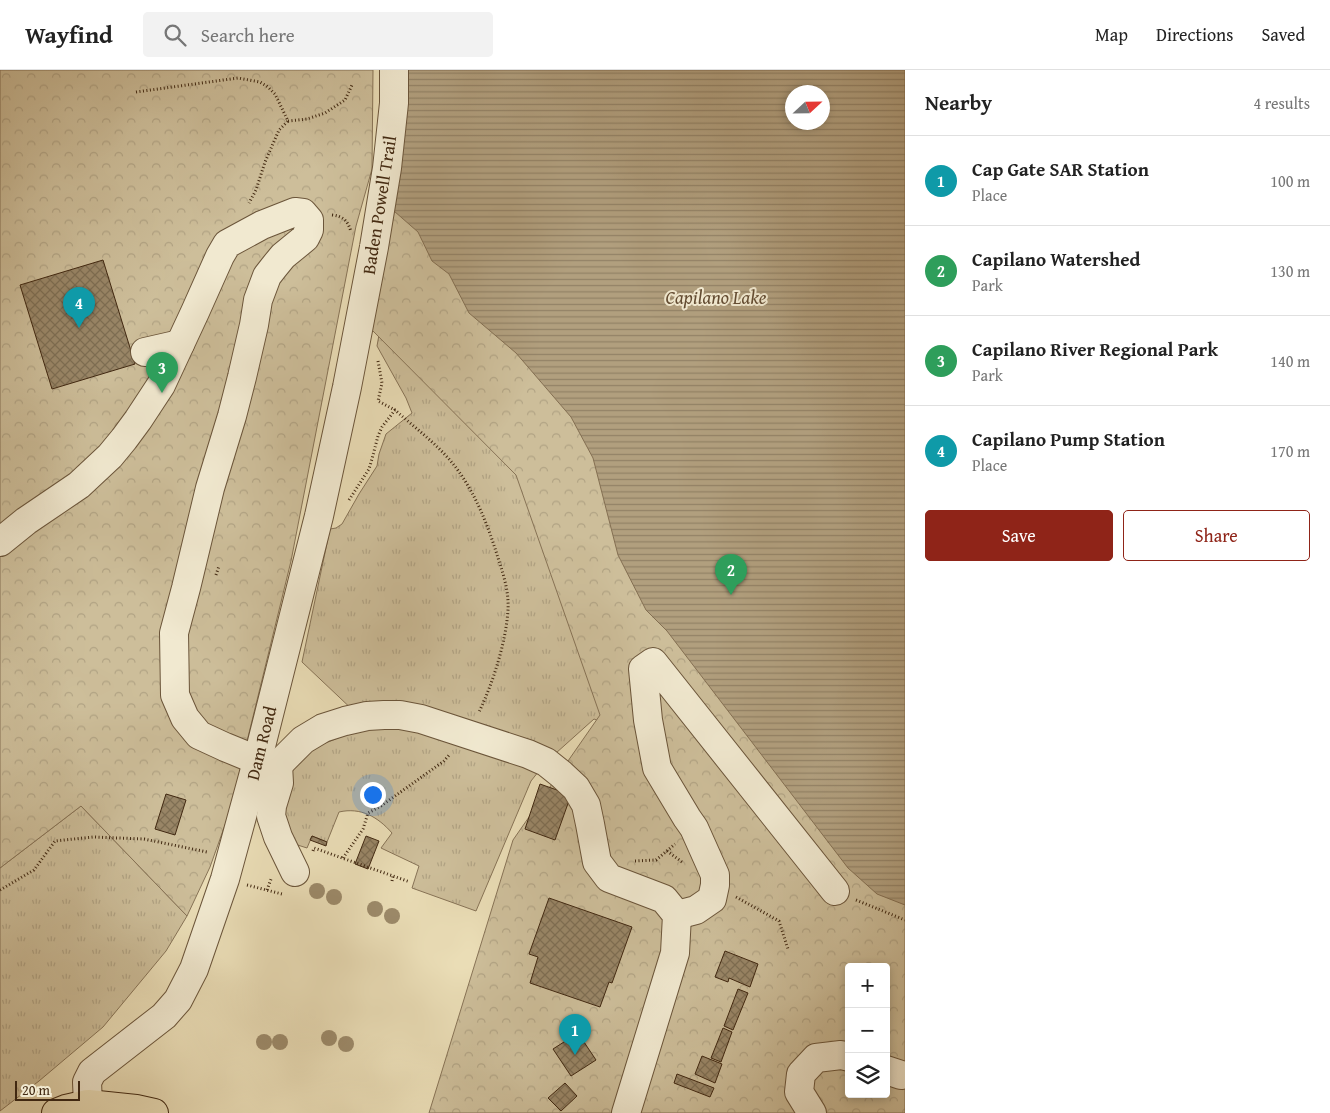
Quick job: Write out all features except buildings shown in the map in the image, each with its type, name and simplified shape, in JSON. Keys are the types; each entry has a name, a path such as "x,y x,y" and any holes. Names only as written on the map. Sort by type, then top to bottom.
{"main road":[{"path":"56,1113 88,1104 136,1109 154,1113"}],"lane":[{"name":"Baden Powell Trail","path":"357,338 386,168 394,103 394,70"},
{"path":"0,542 79,485 110,456 138,420 160,385 227,244 255,216 295,212 303,214 309,220 309,230 305,238 284,256 267,276 258,300 242,377 210,488 174,633 175,694 185,718 199,735 247,756 268,762 279,783 271,816 291,884"},
{"name":"Dam Road","path":"88,1104 88,1082 92,1072 164,1016 178,1000 194,969 231,858 268,762 318,516 357,338"},
{"path":"144,352 180,344"},
{"path":"677,915 696,910 712,900 715,875 694,828 657,768 648,720 643,669 653,662 835,891"},
{"path":"268,762 323,728 368,716 400,715 422,718 528,754 546,762 576,788 586,805 597,862 609,878 664,899 677,915 676,953 626,1113"},
{"path":"812,1113 799,1092 801,1074 816,1058 841,1054 845,1056"}],"path":[{"path":"136,92 238,78 260,82 275,94 288,121"},
{"path":"255,216 256,190 265,162 279,130 288,121 307,119 325,113 345,100 352,85"},
{"path":"342,858 363,829 368,814 444,761 468,734 488,694 504,640 508,609 505,585 493,540 469,487 459,472 434,443 395,410 378,400"},
{"path":"318,516 335,519 341,515 368,469 382,426 395,410"},
{"path":"597,862 656,860 694,828"},
{"path":"0,890 34,870 55,841 93,837 144,839 231,858"},
{"path":"314,848 410,882"},
{"path":"392,881 393,876"},
{"path":"265,890 291,884"},
{"path":"715,885 779,921 788,949"},
{"path":"835,891 905,920"}],"green space":[{"path":"0,70 373,70 372,169 356,226 291,561 230,811 210,867 187,916 81,806 0,868"},
{"path":"406,70 905,70 905,1113 429,1113 513,840 600,715 516,475 370,328"},
{"path":"386,296 454,322 628,732 594,719 546,762 531,781 476,911 412,888 419,866 381,848 392,833 381,822 362,812 339,812 327,842 312,836 307,848 285,841 282,833 287,771 318,746 343,736 357,714 302,662 330,529 342,524 377,466 386,434 412,413 406,398 377,346"},
{"path":"81,806 187,916 166,951 103,1027 0,1111 0,868"}],"water":[{"name":"Capilano Lake","path":"407,70 905,70 905,905 877,894 848,868 667,631 646,610 618,555 593,458 571,417 516,353 469,313 449,274 432,261 418,232 394,211"}],"place":[{"name":"Capilano Pump Station","path":"79,328"},
{"name":"Capilano River Regional Park","path":"162,393"},
{"name":"Capilano Watershed","path":"731,595"},
{"name":"Cap Gate SAR Station","path":"575,1055"}]}
